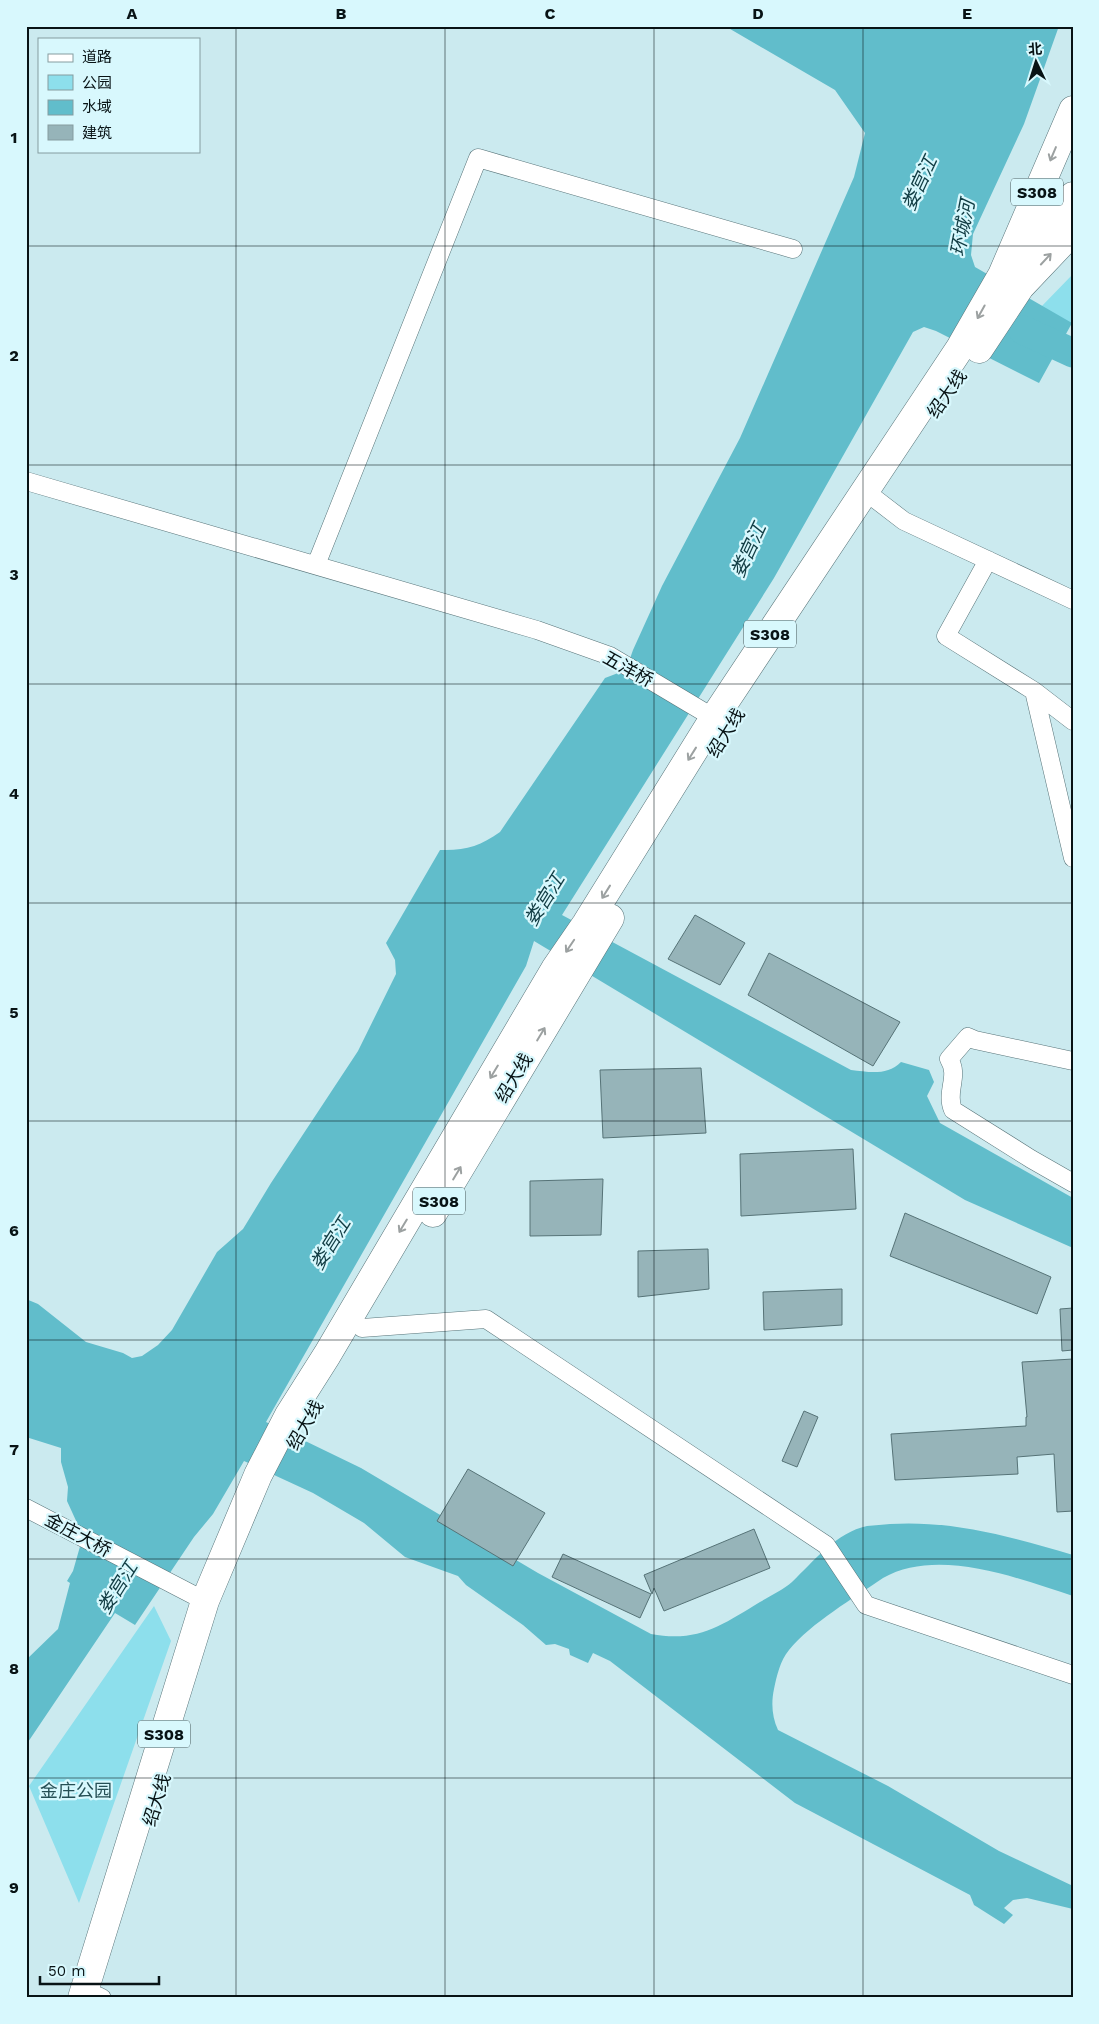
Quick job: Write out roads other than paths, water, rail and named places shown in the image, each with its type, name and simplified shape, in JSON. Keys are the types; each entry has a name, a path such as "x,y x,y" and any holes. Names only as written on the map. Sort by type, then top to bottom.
{"main road":[{"name":"S308","path":"1011,281 1073,110"},
{"path":"1011,281 1054,214 1073,196"},
{"name":"绍大线","path":"95,1997 205,1601 332,1346 594,927 874,498 1011,281 1073,231"},
{"name":"绍大线","path":"594,927 714,718 967,352"},
{"name":"绍大线","path":"296,1420 362,1328 565,974"},
{"name":"绍大线","path":"95,1997 198,1667 265,1480"}],"street":[{"path":"316,565 478,158 793,249"},
{"name":"五洋桥","path":"26,482 537,630 610,656 714,718"},
{"path":"874,498 904,521 1073,600"},
{"path":"988,560 946,636 1034,690 1073,721"},
{"path":"1034,690 1073,858"},
{"path":"1073,1061 968,1037 949,1059 954,1066 955,1073 951,1086 950,1101 953,1110 1073,1183"},
{"path":"362,1328 486,1319 826,1545 866,1605 1073,1675"},
{"name":"金庄大桥","path":"28,1509 205,1601"}],"water":[{"name":"娄宫江","path":"725,26 1059,26 1024,124 973,234 971,255 975,267 1072,323 1039,383 936,331 924,327 913,332 774,578 562,915 851,1070 878,1072 890,1069 901,1062 929,1070 934,1082 927,1096 940,1123 1073,1198 1073,1248 965,1200 534,941 526,966 266,1422 361,1468 538,1573 651,1634 683,1636 696,1634 721,1625 788,1585 826,1549 846,1534 867,1526 913,1523 959,1527 1005,1536 1073,1555 1073,1596 1003,1574 953,1565 928,1565 905,1569 883,1578 833,1611 798,1640 783,1659 774,1689 773,1710 778,1730 888,1786 999,1851 1073,1886 1073,1909 1027,1898 1013,1900 1004,1908 1013,1915 1004,1924 974,1905 970,1895 795,1803 610,1661 593,1653 588,1663 570,1655 569,1649 555,1644 546,1645 523,1625 466,1585 458,1576 405,1557 364,1523 313,1493 244,1461 213,1514 194,1537 135,1625 115,1613 26,1745 26,1660 58,1629 70,1583 67,1581 73,1571 83,1536 67,1501 68,1487 61,1462 61,1448 26,1437 26,1299 38,1304 86,1342 123,1353 132,1358 142,1356 158,1345 172,1330 217,1252 243,1229 358,1051 396,974 395,960 386,943 440,850 457,850 472,847 500,832 605,678 626,670 662,586 740,438 854,177 865,133 835,90"}],"waterway":[{"name":"环城河","path":"1023,330 1073,353"}],"park label":[{"name":"金庄公园","path":"76,1791"}]}
